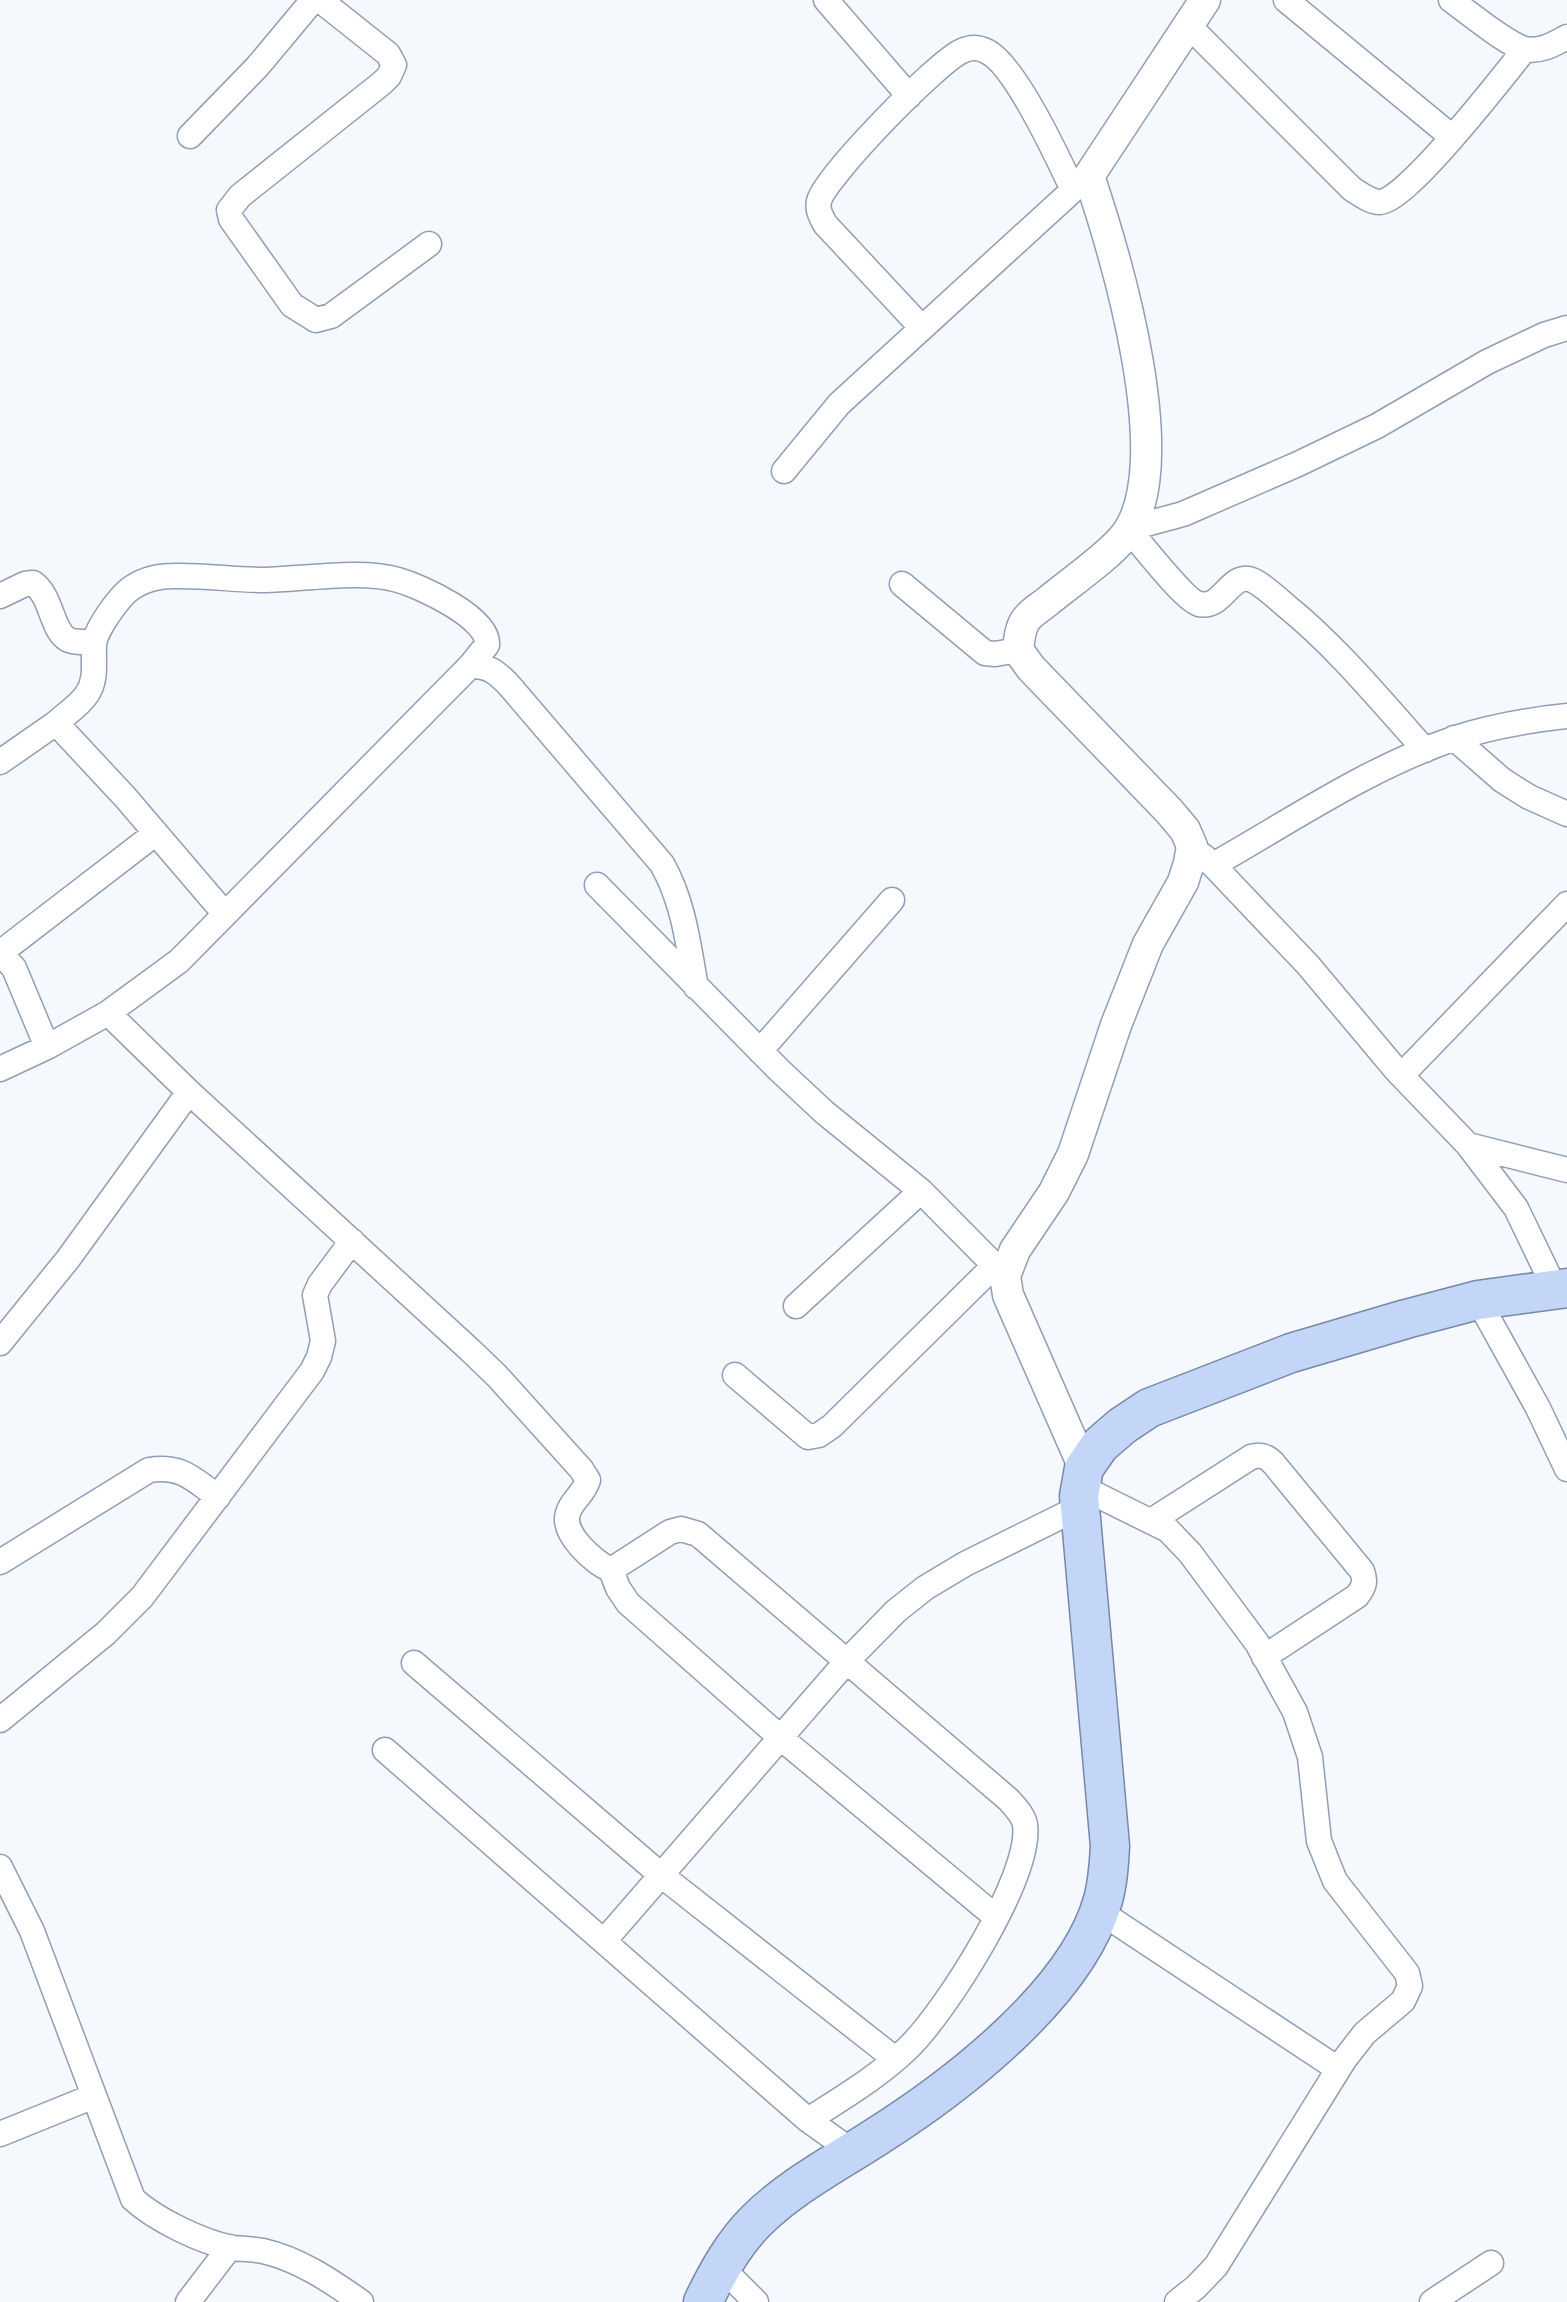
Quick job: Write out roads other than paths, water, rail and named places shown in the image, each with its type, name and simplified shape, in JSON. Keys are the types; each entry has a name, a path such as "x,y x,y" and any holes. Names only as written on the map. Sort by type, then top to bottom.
{"highway":[{"path":"703,2302 721,2267 757,2220 949,2087 1011,2034 1073,1961 1091,1931 1108,1876 1110,1832 1081,1487 1100,1445 1149,1408 1291,1353 1478,1300 1561,1288"}],"street":[{"path":"190,136 257,67 313,0"},
{"path":"320,0 388,54 394,65 382,83 240,196 229,210 231,219 292,305 316,320 331,316 429,244"},
{"path":"826,0 909,96"},
{"path":"784,471 839,404 1081,183 1205,0"},
{"path":"1286,0 1452,137"},
{"path":"1451,0 1525,49 1548,48 1567,37"},
{"path":"1189,26 1352,189 1366,198 1381,202 1395,197 1452,137 1525,49"},
{"path":"922,328 825,224 818,212 819,200 827,186 882,123 959,52 972,47 987,51 994,57 1021,92 1081,183 1112,243 1138,356 1145,427 1144,474 1138,511 1124,537 1025,621 1019,635 1018,650 1031,668 1169,811 1202,856 1308,965 1402,1075 1468,1145 1516,1208 1561,1288"},
{"path":"1128,529 1183,514 1298,464 1377,426 1487,362 1544,335 1567,328"},
{"path":"1128,529 1196,604 1207,604 1220,598 1239,579 1247,578 1259,583 1306,622 1425,750"},
{"path":"0,762 56,723 87,694 93,680 94,642 115,605 131,588 149,579 173,575 263,580 364,575 397,579 472,618 487,638 487,645 470,666 179,961 108,1013 0,1069"},
{"path":"0,596 33,583 43,593 61,633 67,639 94,642"},
{"path":"902,584 985,653 1018,650"},
{"path":"470,666 484,665 508,684 662,864 676,888 682,908 696,987"},
{"path":"735,1375 808,1437 819,1435 1000,1271 1054,1192 1073,1154 1116,1025 1148,944 1183,882 1202,856 1390,765 1454,738 1529,720 1567,716"},
{"path":"56,723 225,914"},
{"path":"1454,738 1502,780 1529,797 1567,814"},
{"path":"47,1047 14,968 0,953 156,833"},
{"path":"597,885 760,1051 824,1112 921,1191 1000,1271 1081,1487 1168,1530 1190,1553 1264,1657 1295,1712 1310,1757 1319,1841 1335,1881 1407,1973 1410,1986 1403,2001 1365,2033 1338,2069 1216,2266 1177,2302"},
{"path":"760,1051 892,900"},
{"path":"1402,1075 1567,904"},
{"path":"108,1013 189,1092 309,1199 497,1376 581,1469 588,1480 582,1495 568,1512 567,1525 572,1536 598,1565 611,1570 628,1603 781,1738 996,1917"},
{"path":"0,1343 68,1259 189,1092"},
{"path":"1468,1145 1567,1170"},
{"path":"796,1306 921,1191"},
{"path":"0,1720 106,1633 142,1597 312,1371 323,1341 315,1295 352,1241"},
{"path":"1478,1300 1538,1408 1567,1469"},
{"path":"1151,1521 1251,1457 1260,1455 1274,1464 1362,1571 1365,1579 1357,1596 1264,1657"},
{"path":"0,1562 149,1470 168,1467 183,1472 218,1497"},
{"path":"604,1941 847,1661 896,1611 925,1588 1081,1487"},
{"path":"611,1570 670,1532 681,1529 698,1534 1009,1800 1025,1820 1022,1859 1007,1898 938,2015 895,2059 808,2120"},
{"path":"414,1663 661,1875 895,2059"},
{"path":"385,1750 808,2120 853,2152"},
{"path":"0,1867 32,1931 133,2199 164,2222 230,2247 262,2251 289,2260 344,2297"},
{"path":"1099,1911 1338,2069"},
{"path":"0,2134 94,2096"},
{"path":"188,2302 230,2247"},
{"path":"1432,2302 1491,2263"},
{"path":"721,2267 756,2302"}]}
